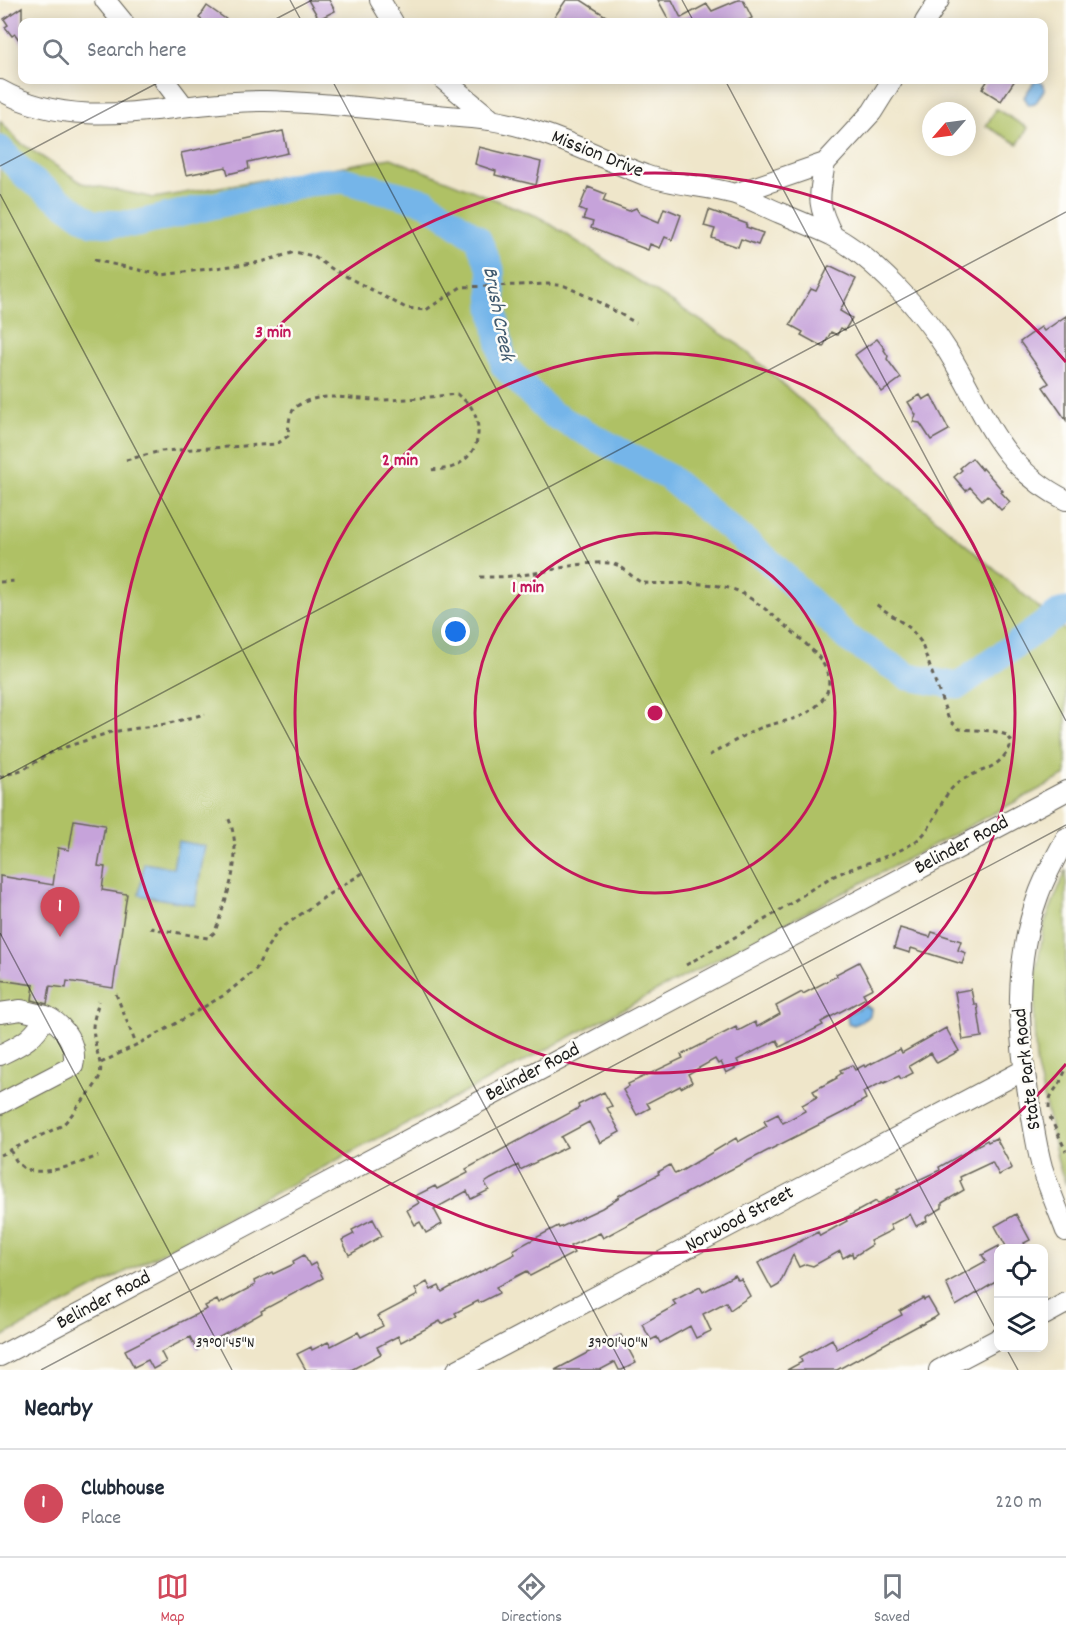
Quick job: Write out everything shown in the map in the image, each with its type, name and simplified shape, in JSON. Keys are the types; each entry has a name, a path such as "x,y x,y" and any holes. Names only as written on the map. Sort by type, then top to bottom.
{"street":[{"path":"105,0 120,18"},
{"path":"380,0 391,18"},
{"path":"928,18 939,0"},
{"path":"167,84 183,105"},
{"path":"449,84 492,120"},
{"path":"735,194 825,163 872,112 890,84"},
{"name":"Mission Drive","path":"0,90 23,101 61,111 89,115 261,100 334,104 492,120 554,136 671,183 735,194 833,236 856,252 909,300 929,323 947,350 1008,455 1033,481 1066,500"},
{"path":"825,163 819,194 820,208 833,236"},
{"name":"Belinder Road","path":"0,1356 1066,791"},
{"name":"State Park Road","path":"1066,838 1041,888 1028,931 1021,971 1019,1002 1024,1070 1042,1166 1066,1231"},
{"path":"0,1013 21,1011 46,1016 57,1022 68,1036 74,1054 73,1066 0,1104"},
{"path":"0,1055 27,1042 35,1035 46,1016"},
{"name":"Norwood Street","path":"457,1370 1024,1070"},
{"path":"1048,1313 1066,1303"},
{"path":"939,1370 994,1342"}],"path":[{"path":"94,260 162,274 261,262 295,252 313,256 406,308 426,310 461,287 536,284 565,286 636,323"},
{"path":"126,460 161,451 277,444 288,436 290,413 296,406 330,396 376,400 421,399 457,394 471,406 478,425 479,441 468,457 452,467 429,470"},
{"path":"480,577 522,575 609,563 622,567 634,580 643,583 711,585 736,590 770,612 819,658 828,675 830,686 825,696 805,716 760,729 708,756"},
{"path":"0,582 18,581"},
{"path":"686,965 829,879 898,852 918,839 933,820 942,798 959,782 985,771 1006,756 1012,742 1006,735 993,731 959,729 949,720 921,642 910,627 874,603"},
{"path":"0,777 24,769 54,751 93,737 166,724 205,714"},
{"path":"150,928 208,938 215,932 236,858 234,832 228,817"},
{"path":"101,1063 226,994 256,969 279,930 366,871"},
{"path":"116,994 136,1044"},
{"path":"0,1155 61,1126 69,1120 97,1085 101,1063 93,1027 99,1000"},
{"path":"1066,1070 1060,1084 1053,1089 1049,1097 1049,1111 1066,1151"},
{"path":"10,1149 15,1160 23,1168 33,1172 60,1168 98,1156"}],"green space":[{"path":"996,109 1028,128 1018,144 986,126"},
{"path":"0,121 19,142 82,183 154,198 391,158 539,217 739,345 1066,631 1066,775 0,1338"},
{"path":"1066,870 1066,1185 1059,1166 1036,1063 1034,1022 1036,971 1045,922"}],"water":[{"path":"1033,84 1043,84 1045,89 1035,104 1029,105 1024,97"},
{"path":"178,841 205,846 195,905 139,895 144,863 173,868"},
{"path":"864,1005 871,1009 870,1016 854,1025 848,1023 847,1014"}],"building":[{"path":"308,0 329,0 335,11 318,18"},
{"path":"566,0 581,0 609,18 554,18"},
{"path":"658,0 672,0 681,18 668,18"},
{"path":"743,0 752,18 681,18 707,4 712,11"},
{"path":"207,6 224,18 199,18"},
{"path":"22,7 22,18 18,18 18,38 15,34 12,36 5,27 8,25 4,19"},
{"path":"985,84 1012,84 1001,101 982,89"},
{"path":"283,131 288,153 248,162 249,169 228,174 226,167 186,175 181,153"},
{"path":"479,147 541,162 536,185 495,175 496,171 475,164"},
{"path":"588,187 606,194 603,201 629,211 636,208 640,214 659,222 664,208 681,215 672,240 665,237 660,248 650,244 648,250 591,228 593,222 583,219 586,212 579,209"},
{"path":"709,210 747,224 746,227 763,233 758,245 741,239 738,247 712,238 715,229 704,226"},
{"path":"829,266 856,279 840,311 852,318 845,330 841,328 837,335 831,332 823,347 801,335 803,332 790,325 811,289 816,291"},
{"path":"1066,316 1066,420 1043,387 1049,383 1020,342 1041,327 1044,331"},
{"path":"877,339 885,349 887,359 901,378 882,392 855,355"},
{"path":"920,395 923,400 931,395 949,430 931,440 920,423 913,422 916,415 908,402"},
{"path":"972,458 1003,491 1001,492 1010,502 1001,510 987,495 982,500 970,487 966,491 954,477 962,470 960,468"},
{"path":"74,820 105,825 98,866 105,867 102,890 127,894 113,988 67,981 66,988 50,986 47,1004 32,1000 34,985 0,980 0,876 53,885 58,848 69,850"},
{"path":"900,928 930,937 932,932 961,941 958,950 966,953 962,964 911,948 910,953 894,948"},
{"path":"859,962 873,988 863,993 866,998 821,1022 823,1025 780,1047 777,1040 737,1060 740,1066 726,1073 721,1062 718,1064 715,1059 688,1074 692,1082 647,1103 650,1108 637,1115 623,1090 629,1086 628,1084 683,1058 681,1055 736,1027 738,1031 755,1022 757,1027 780,1014 776,1006 837,976 836,974"},
{"path":"971,989 974,1004 977,1004 982,1037 963,1040 955,992"},
{"path":"946,1028 959,1051 937,1063 931,1053 909,1066 913,1073 901,1079 899,1076 883,1082 863,1092 866,1099 844,1112 603,1238 600,1233 570,1246 574,1253 530,1276 527,1271 496,1287 499,1293 455,1313 457,1316 442,1324 440,1321 401,1342 398,1336 377,1347 381,1354 351,1370 306,1370 297,1354 328,1342 331,1346 358,1332 361,1337 383,1326 378,1316 418,1295 415,1289 427,1282 431,1290 439,1286 442,1292 515,1254 513,1250 558,1226 559,1228 602,1208 670,1165 675,1174 736,1138 738,1142 767,1126 764,1121 778,1114 783,1123 805,1111 802,1105 817,1097 813,1091 837,1078 842,1073 840,1070 852,1065 855,1070 864,1065 865,1067 900,1049 902,1053"},
{"path":"604,1092 612,1106 607,1108 620,1132 600,1143 589,1122 561,1137 567,1147 520,1170 518,1165 491,1179 485,1183 489,1190 471,1199 467,1191 434,1209 442,1224 426,1233 420,1222 415,1225 407,1210 419,1203 415,1196 435,1186 437,1189 468,1173 466,1169"},
{"path":"996,1138 1012,1168 999,1175 992,1162 960,1177 964,1190 942,1203 942,1208 926,1217 927,1221 916,1226 910,1214 890,1225 892,1230 870,1241 872,1245 853,1257 852,1253 843,1258 840,1251 813,1266 806,1264 799,1267 793,1255 779,1285 772,1289 758,1263 818,1232 820,1236 847,1221 845,1218 876,1201 878,1204 899,1192 897,1190 940,1170 939,1167 987,1140 988,1142"},
{"path":"1016,1214 1030,1240 1025,1244 1005,1244 995,1226"},
{"path":"373,1219 382,1236 349,1255 342,1240 354,1234 352,1230"},
{"path":"994,1249 994,1283 956,1306 946,1283 986,1261 982,1255"},
{"path":"304,1255 310,1266 315,1263 323,1278 261,1311 262,1313 197,1350 190,1337 161,1352 166,1362 153,1369 148,1360 134,1367 125,1350 207,1309 205,1306 217,1300 219,1304 255,1285 254,1281 294,1264 293,1261"},
{"path":"735,1275 738,1280 741,1279 750,1296 730,1310 726,1302 703,1314 711,1331 696,1338 690,1326 660,1343 657,1337 651,1340 642,1324 676,1305 673,1301 700,1287 703,1292"},
{"path":"923,1298 924,1300 928,1298 938,1315 837,1370 787,1370 802,1362 800,1357 832,1339 837,1349 902,1315 900,1311"},
{"path":"621,1335 636,1363 622,1370 619,1370 615,1362 600,1370 555,1370"}],"waterway":[{"name":"Brush Creek","path":"0,149 27,177 92,223 136,224 308,183 343,180 426,202 478,239 491,269 493,307 504,366 550,413 668,477 771,563 847,638 909,677 958,686 1061,612 1066,611"}],"place":[{"name":"Clubhouse","path":"60,937"}]}
